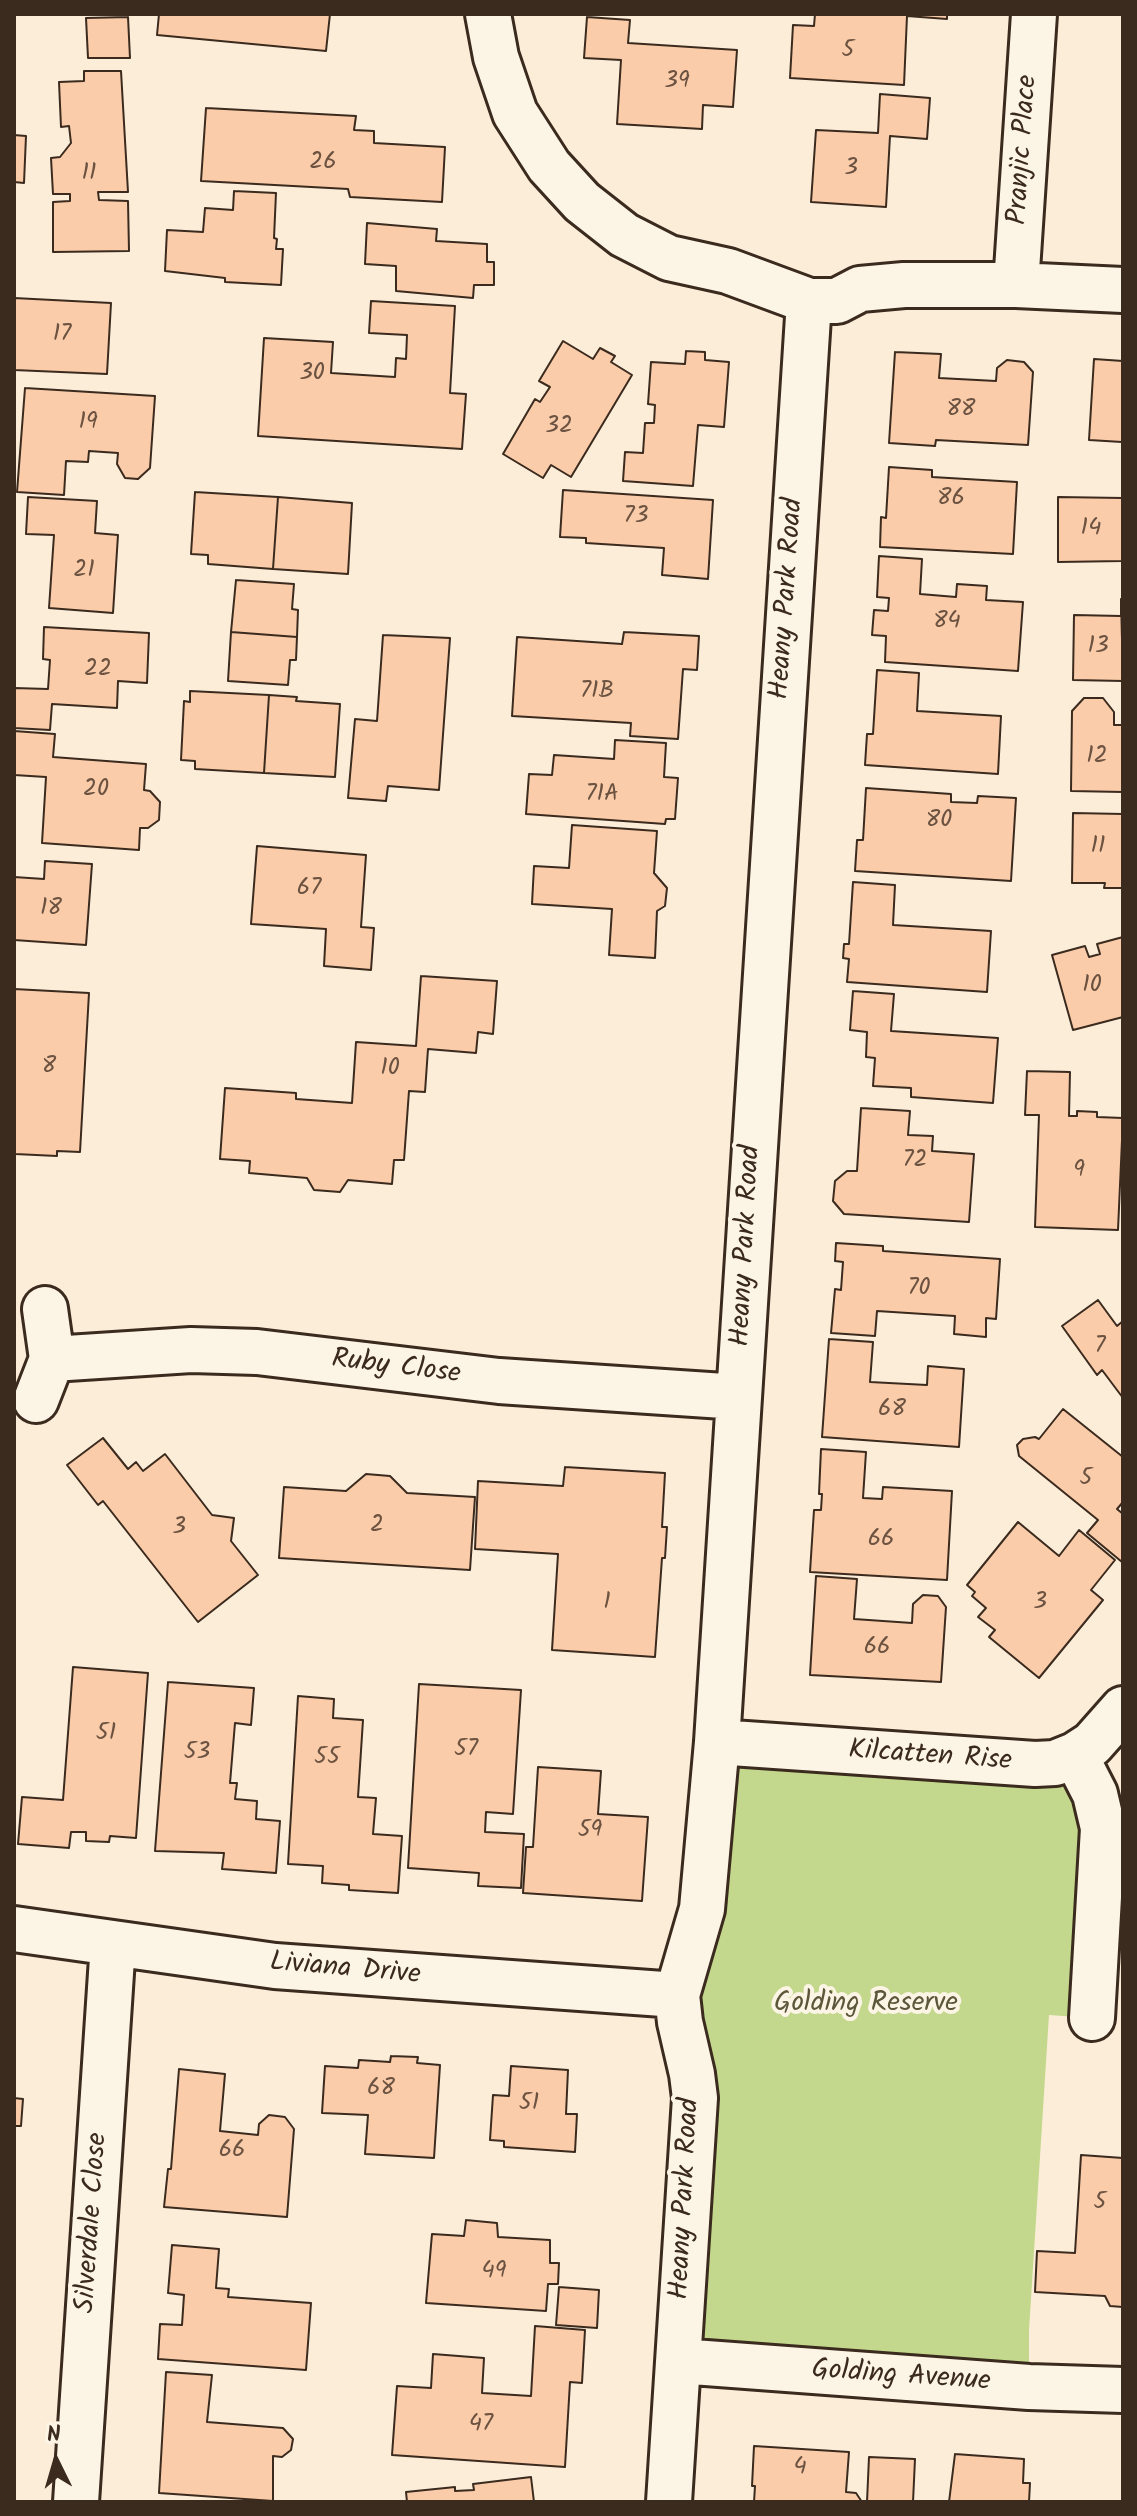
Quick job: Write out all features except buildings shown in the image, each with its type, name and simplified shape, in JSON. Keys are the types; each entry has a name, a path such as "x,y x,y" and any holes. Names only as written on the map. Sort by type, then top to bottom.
{"street":[{"path":"488,14 496,57 515,113 549,166 582,202 624,235 669,258 728,271 809,301 837,301 860,289 904,285 1016,285 1123,290"},
{"name":"Pranjic Place","path":"1016,285 1034,14"},
{"name":"Heany Park Road","path":"669,2502 695,2098 677,1995 702,1909 717,1742 809,301"},
{"path":"36,1400 52,1359 45,1309"},
{"name":"Ruby Close","path":"52,1359 191,1350 257,1352 499,1381 739,1397"},
{"name":"Kilcatten Rise","path":"717,1742 1026,1764 1055,1763 1092,1744 1123,1709"},
{"path":"1075,1755 1095,1794 1103,1828 1092,2018"},
{"name":"Liviana Drive","path":"14,1929 301,1969 677,1995"},
{"name":"Silverdale Close","path":"76,2502 113,1943"},
{"name":"Golding Avenue","path":"679,2361 1029,2387 1123,2390"}],"green space":[{"name":"Golding Reserve","path":"717,1742 1026,1764 1095,1794 1092,2018 1049,2015 1029,2330 1029,2387 679,2361 683,1973"}]}
